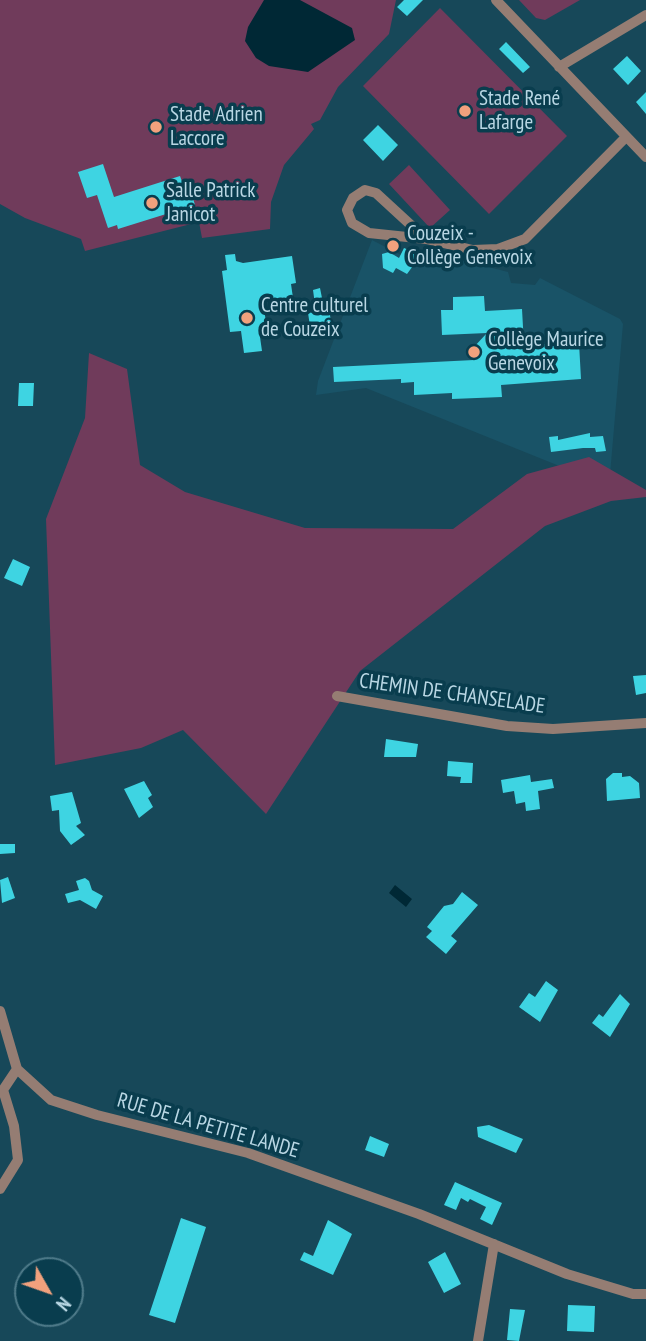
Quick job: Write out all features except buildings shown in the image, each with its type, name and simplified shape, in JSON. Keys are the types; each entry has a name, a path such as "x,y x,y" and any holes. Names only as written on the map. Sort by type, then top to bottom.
{"street":[{"path":"496,0 646,157"},
{"path":"559,67 646,15"},
{"path":"426,239 376,193 365,190 353,198 347,210 352,223 369,233 426,239 473,250 498,249 525,239 626,136"},
{"name":"CHEMIN DE CHANSELADE","path":"337,696 508,726 553,729 646,723"},
{"path":"0,1010 17,1069 3,1090 14,1126 18,1160 0,1189"},
{"name":"RUE DE LA PETITE LANDE","path":"17,1069 51,1100 97,1115 248,1153 419,1214 567,1274 633,1294 646,1294"},
{"path":"478,1341 494,1244"}],"shaded area":[{"name":"Stade Adrien Laccore","path":"0,0 396,0 389,34 338,87 320,120 311,124 314,129 284,165 271,202 270,229 202,238 199,222 85,251 81,239 25,218 0,204"},
{"path":"264,0 300,0 352,28 355,40 308,72 269,66 256,58 245,41 248,27"},
{"path":"519,0 580,0 545,20 536,18"},
{"name":"Stade René Lafarge","path":"440,8 567,136 489,214 363,86"},
{"path":"409,165 450,210 430,228 389,184"},
{"name":"Collège Maurice Genevoix","path":"372,240 401,255 405,249 434,260 447,262 449,257 508,272 511,283 535,285 540,278 620,319 623,324 609,486 366,388 316,395 318,381"},
{"path":"89,353 127,369 140,465 185,492 305,528 453,529 527,474 589,457 646,490 646,497 611,501 545,526 360,671 266,814 183,730 141,748 55,765 46,519 85,418"},
{"path":"395,885 412,899 406,907 389,893"}],"place":[{"name":"Stade René Lafarge","path":"465,111"},
{"name":"Stade Adrien Laccore","path":"156,127"},
{"name":"Salle Patrick Janicot","path":"152,203"},
{"name":"Couzeix - Collège Genevoix","path":"393,246"},
{"name":"Centre culturel de Couzeix","path":"247,318"},
{"name":"Collège Maurice Genevoix","path":"474,352"}]}
